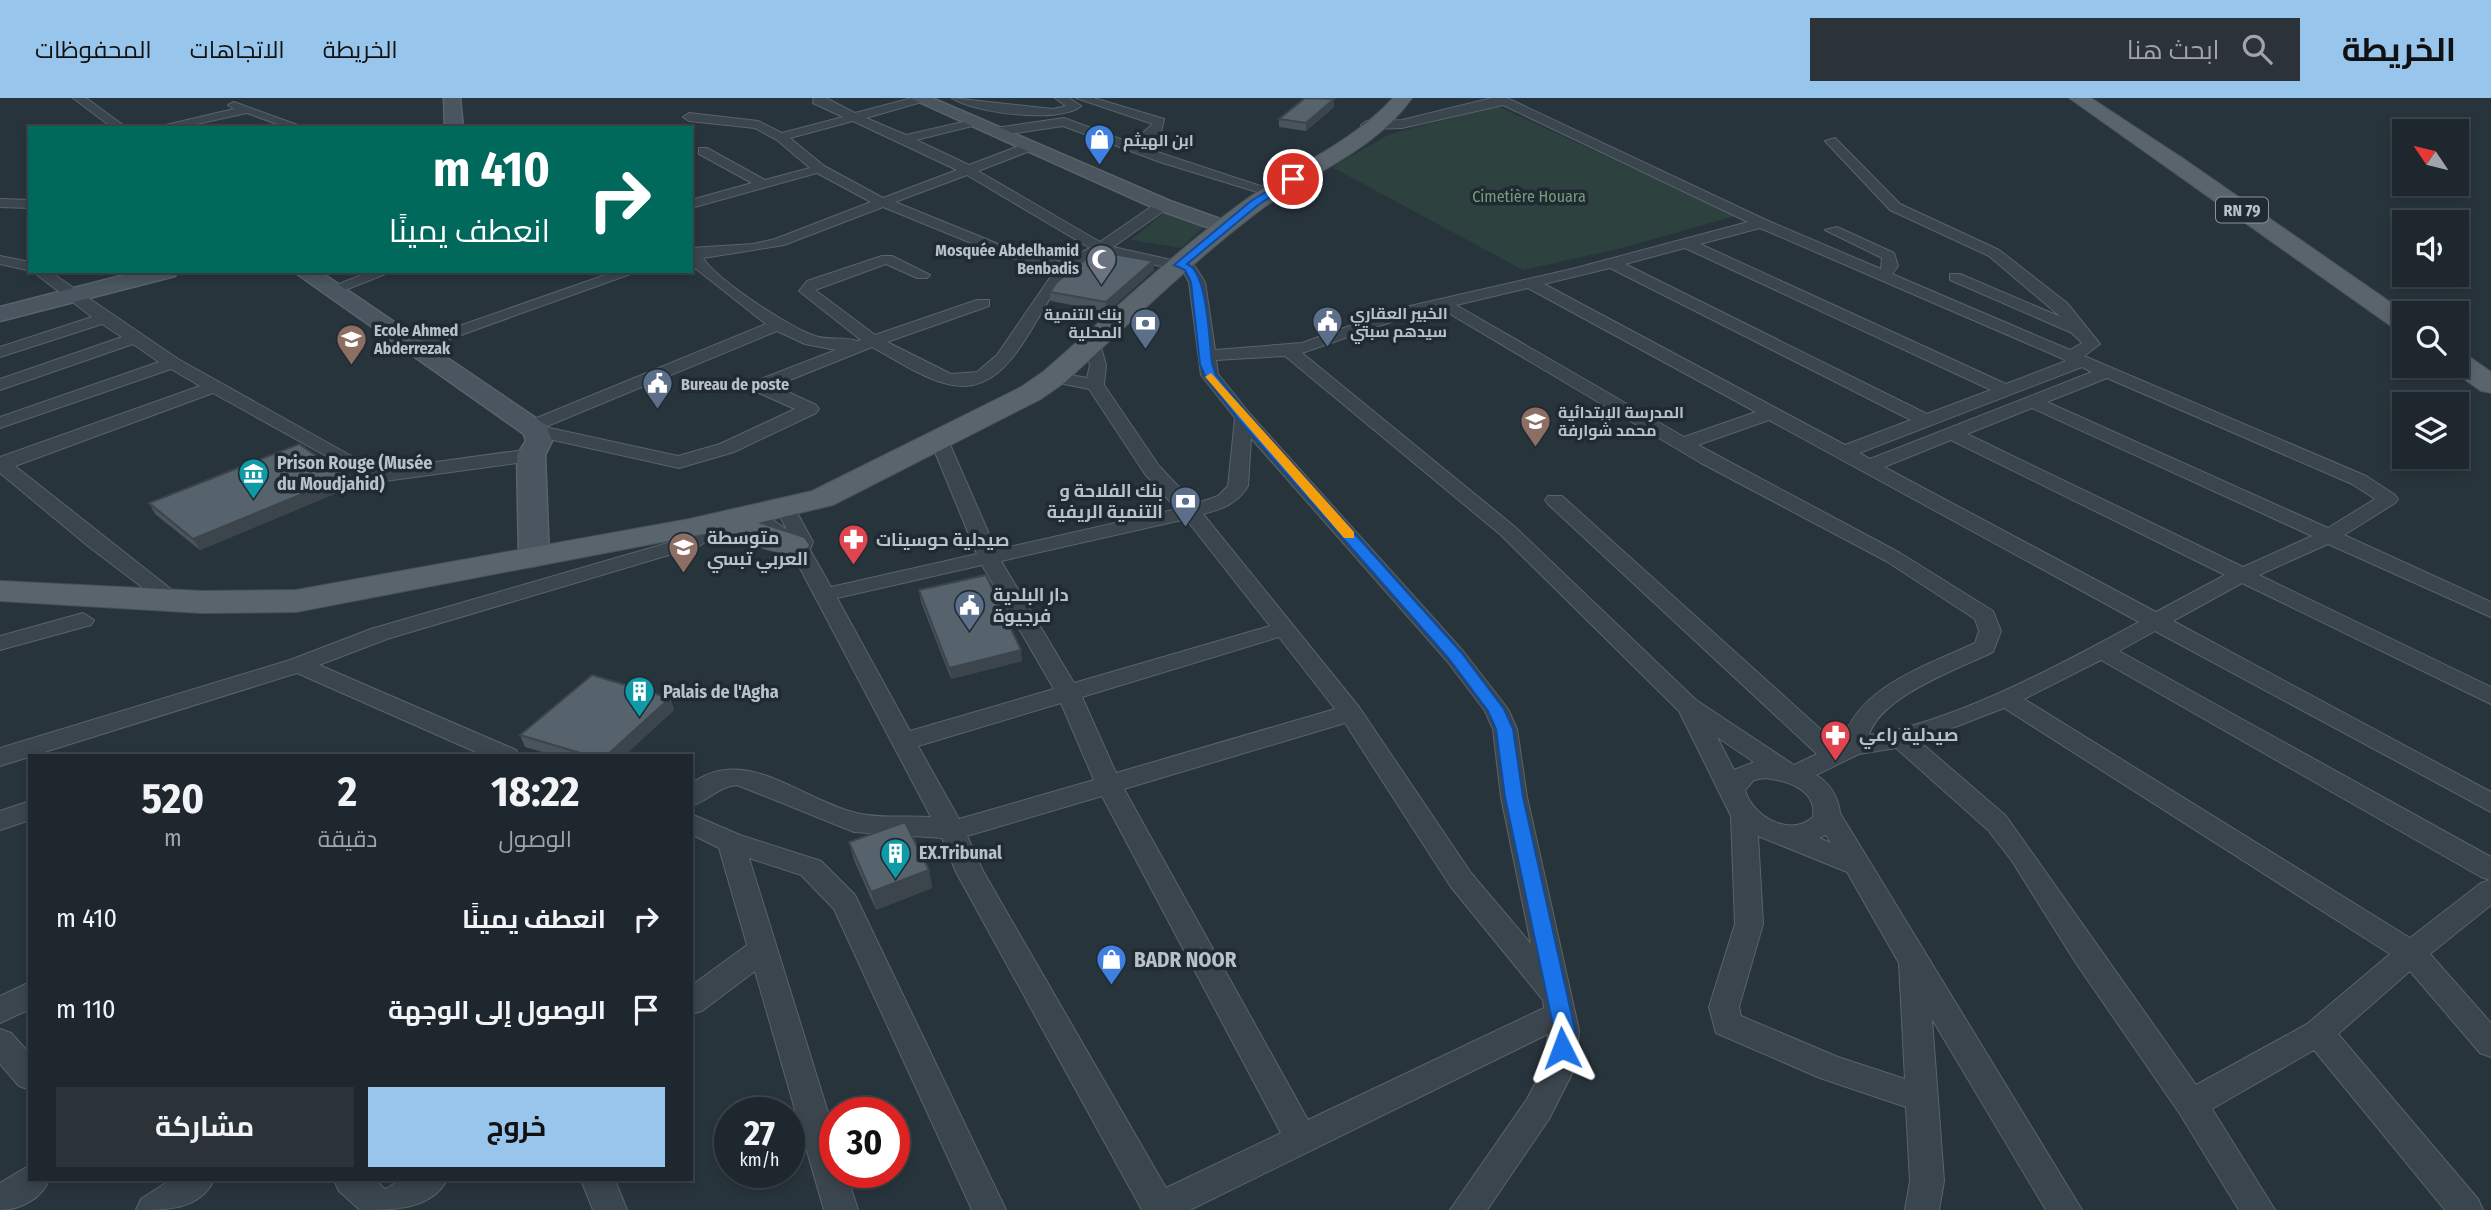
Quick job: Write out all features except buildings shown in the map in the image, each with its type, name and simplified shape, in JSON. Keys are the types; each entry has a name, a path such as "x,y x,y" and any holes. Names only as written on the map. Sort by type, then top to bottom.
{"main road":[{"path":"453,98 451,115 454,126"},
{"path":"1370,129 1389,98"},
{"path":"0,591 175,601 296,601 736,519 786,509 822,498 1031,393 1054,377 1224,227 1272,192 1370,129 1403,98"},
{"name":"RN 79","path":"2078,98 2177,163 2392,315"},
{"path":"919,99 1163,205 1224,227"},
{"path":"0,314 133,273"},
{"path":"0,308 158,273"},
{"path":"307,273 413,346 534,438 534,557"},
{"path":"2469,369 2491,385"},
{"path":"736,519 754,534 798,545 822,498"}],"street":[{"path":"79,98 118,126"},
{"path":"225,98 246,110 294,126"},
{"path":"820,98 817,101 968,170 1100,248 1189,268 1197,282 1210,375 1244,418 1455,656 1496,709 1505,729 1514,797 1564,1030 1560,1066 1538,1109 1467,1210"},
{"path":"958,98 1039,111 1063,111 1075,106 1060,98"},
{"path":"1082,98 1161,124 1132,148"},
{"path":"780,137 919,99"},
{"path":"1370,129 1500,99 1761,223 2104,373 2359,480 2386,495 2387,501 2329,536 2239,576 2102,652 2006,698 1901,739 1844,751 1790,773 1765,769 1749,771 1737,779 1731,790"},
{"path":"169,126 246,110"},
{"path":"995,132 1121,110"},
{"path":"689,117 752,123 780,137 819,169 883,202 1008,253 1065,267"},
{"path":"905,139 972,122"},
{"path":"1064,122 1132,148 1272,192"},
{"path":"1831,141 1895,207 1994,253 2061,306 2092,344 2074,360 2006,390 1924,419 1844,452"},
{"path":"870,340 833,345 796,335 700,265 695,252 765,246 1031,146"},
{"path":"703,151 763,184"},
{"path":"693,203 819,169"},
{"path":"0,184 24,204"},
{"path":"0,203 24,204"},
{"path":"922,275 887,259 808,287 807,291 870,340 947,379 957,382 983,376 1003,359 1065,267 1100,248 1163,205"},
{"path":"1206,355 1289,351 1324,342 1403,312 1531,283 1761,223"},
{"path":"1832,230 1889,256 1891,266 1884,275"},
{"path":"1686,243 2006,390"},
{"path":"0,260 28,267"},
{"path":"1611,263 1924,419"},
{"path":"42,273 68,294 107,317 172,363 366,472 385,475 534,438 779,324"},
{"path":"330,291 380,273"},
{"path":"413,346 626,273"},
{"path":"1955,277 2078,330"},
{"path":"1531,283 2152,622 2491,803"},
{"path":"534,438 673,462 687,462 727,448 810,410 788,402 764,386 870,340 984,303"},
{"path":"1442,303 1683,444 1893,557 1985,616 1990,631 1985,647 1894,695 1875,709 1861,724 1844,751"},
{"path":"0,352 107,317"},
{"path":"0,385 135,338"},
{"path":"1092,344 1098,365 1095,385 1152,470 1191,512 1351,713 1461,880 1558,1004"},
{"path":"1289,351 1508,531 1688,706 1822,796 1827,813 1913,962 2066,1210"},
{"path":"0,423 172,363"},
{"path":"1869,466 2104,373"},
{"path":"1054,377 1095,385"},
{"path":"1,464 213,387"},
{"path":"2031,401 2491,610"},
{"path":"1683,444 1771,413"},
{"path":"824,595 1191,512 1234,494 1244,418"},
{"path":"1951,433 2239,576 2491,696"},
{"path":"939,440 989,559 1068,692 1108,783 1302,1141"},
{"path":"1,464 95,542 175,601"},
{"path":"1555,500 1844,751"},
{"path":"786,509 798,545 952,831 970,872 1159,1209 1302,1141 1558,1004"},
{"path":"0,757 298,665 379,634 692,542 736,519"},
{"path":"0,643 83,620"},
{"path":"903,742 1282,629"},
{"path":"2102,652 2491,870"},
{"path":"298,665 502,754"},
{"path":"2006,698 2411,953 2491,1044"},
{"path":"1688,706 1737,807 1744,816 1762,827 1859,866"},
{"path":"693,795 716,778 739,776 854,822 930,826 952,831 1351,713"},
{"path":"1901,739 1997,823 2191,1104 2258,1210"},
{"path":"1783,834 1808,832 1818,828 1827,813"},
{"path":"1744,816 1749,924 1724,1007 1727,1024 1831,1068 1924,1099"},
{"path":"693,824 731,842 811,868 845,903 989,1210"},
{"path":"731,842 765,948 809,1110 841,1210"},
{"path":"2191,1104 2318,1033 2411,953 2491,890"},
{"path":"693,1001 765,948"},
{"path":"1913,962 1924,1099 1927,1181 1923,1210"},
{"path":"0,1011 28,995"},
{"path":"2318,1033 2466,1210"},
{"path":"0,1042 28,1074"},
{"path":"0,1202 31,1181"},
{"path":"153,1210 196,1181"},
{"path":"352,1181 383,1210 428,1181"},
{"path":"598,1181 610,1210"}],"green space":[{"name":"Cimetière Houara","path":"1497,106 1735,216 1618,249 1523,270 1332,167 1390,134"},
{"path":"1169,209 1208,223 1181,248 1131,240"}],"slow traffic":[{"path":"1211,377 1244,418 1349,535"}],"place":[{"name":"ابن الهيثم","path":"1100,167"},
{"name":"Mosquée Abdelhamid Benbadis","path":"1102,286"},
{"name":"الخبير العقاري سيدهم سبتي","path":"1327,349"},
{"name":"بنك التنمية المحلية","path":"1145,350"},
{"name":"Ecole Ahmed Abderrezak","path":"351,366"},
{"name":"Bureau de poste","path":"658,411"},
{"name":"المدرسة الإبتدائية محمد شوارفة","path":"1535,448"},
{"name":"Prison Rouge (Musée du Moudjahid)","path":"254,500"},
{"name":"بنك الفلاحة و التنمية الريفية","path":"1186,528"},
{"name":"صيدلية حوسينات","path":"853,567"},
{"name":"متوسطة العربي تبسي","path":"684,575"},
{"name":"دار البلدية فرجيوة","path":"970,632"},
{"name":"Palais de l'Agha","path":"640,719"},
{"name":"صيدلية راعي","path":"1836,762"},
{"name":"EX.Tribunal","path":"896,880"},
{"name":"BADR NOOR","path":"1111,987"}],"route":[{"path":"1293,179 1255,203 1179,265 1189,268 1197,282 1206,364 1210,375 1244,418 1455,656 1496,709 1505,729 1514,797 1561,1014 1564,1030 1562,1048"}]}
